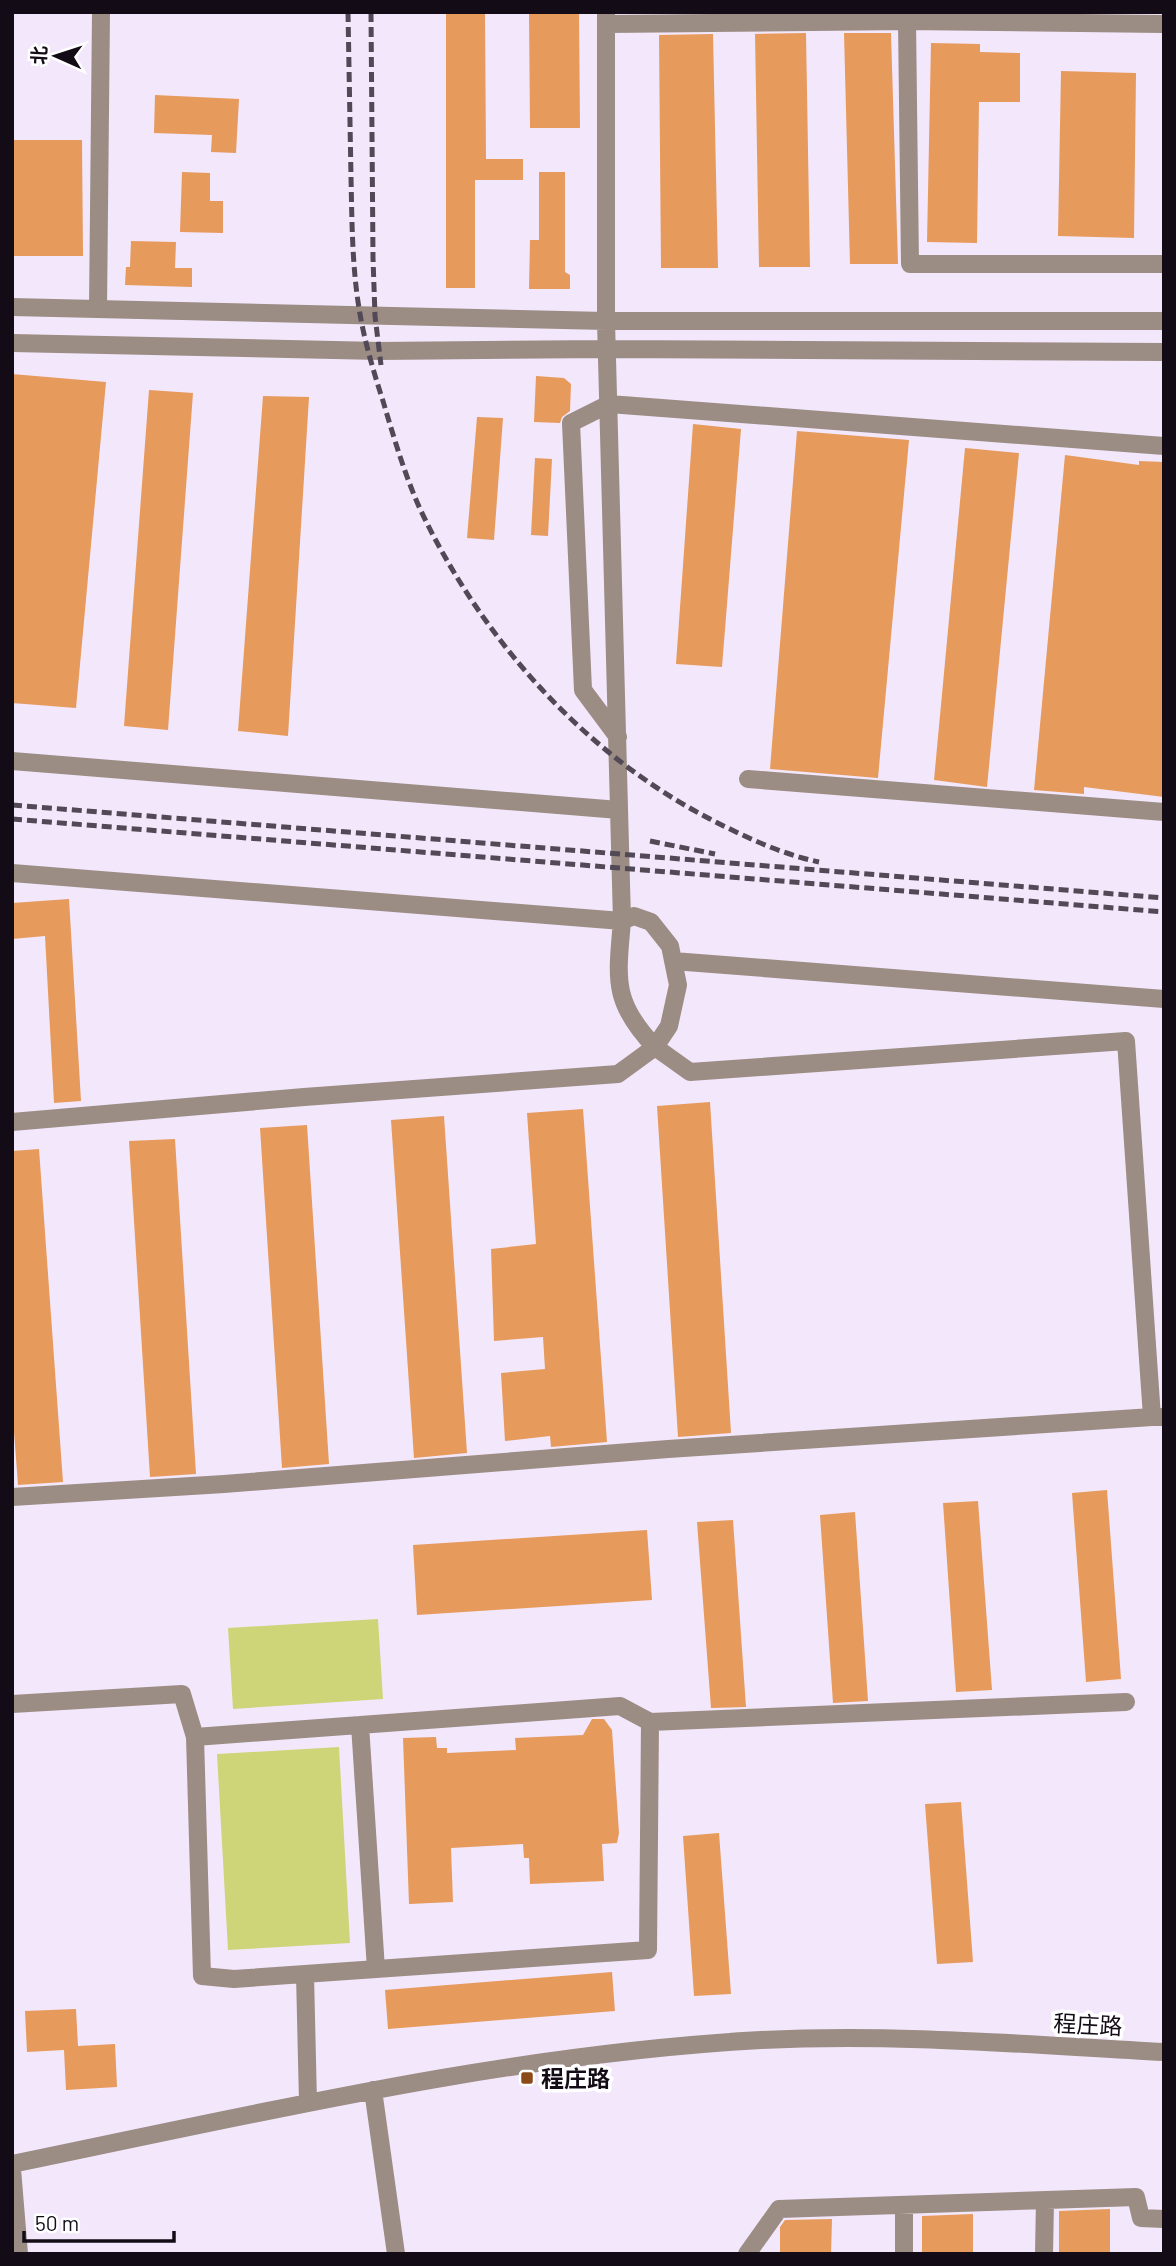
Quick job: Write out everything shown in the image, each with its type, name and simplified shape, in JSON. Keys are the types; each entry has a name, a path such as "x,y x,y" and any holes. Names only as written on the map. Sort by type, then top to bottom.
{"street":[{"path":"98,309 101,12"},
{"path":"12,1497 224,1484 696,1447 1158,1417 1125,1041 690,1072 654,1047 635,1026 622,998 618,973 622,921 606,321 606,18 1164,23"},
{"path":"907,21 910,264 1164,264"},
{"path":"12,307 606,321 1164,321"},
{"path":"12,343 379,351 607,349 1164,352"},
{"path":"618,737 583,690 571,423 608,404 1164,446"},
{"path":"12,761 619,810"},
{"path":"748,779 1164,812"},
{"path":"12,873 622,921 634,916 651,922 670,946 678,985 669,1026 654,1047 618,1074 12,1122"},
{"path":"673,961 1164,999"},
{"path":"12,1704 182,1694 195,1737 202,1976 234,1979 648,1950 650,1723"},
{"path":"195,1737 620,1706 650,1723 1126,1702"},
{"path":"360,1725 376,1969"},
{"path":"305,1974 308,2103"},
{"name":"程庄路","path":"12,2166 373,2090 521,2065 761,2040 904,2039 1164,2052"},
{"path":"373,2090 396,2254"},
{"path":"12,2166 19,2254"},
{"path":"747,2254 779,2209 1136,2197 1141,2218 1164,2218"},
{"path":"1044,2254 1045,2200"},
{"path":"904,2205 904,2254"}],"green space":[{"path":"378,1619 383,1699 233,1709 228,1628"},
{"path":"339,1747 350,1943 228,1950 217,1754"}],"building":[{"path":"446,12 485,12 486,159 523,159 523,180 475,180 475,288 446,288"},
{"path":"529,12 579,12 580,128 530,128"},
{"path":"806,33 810,267 759,267 755,34"},
{"path":"844,33 891,33 898,264 850,264"},
{"path":"713,34 718,268 661,268 659,35"},
{"path":"931,43 980,44 980,52 1020,53 1020,102 979,102 977,243 927,242"},
{"path":"1061,71 1136,73 1134,238 1058,236"},
{"path":"155,95 239,99 236,153 211,152 212,135 154,133"},
{"path":"12,140 82,140 83,256 12,256"},
{"path":"182,172 210,173 210,201 223,201 223,233 180,232"},
{"path":"539,172 565,172 565,272 570,275 570,289 529,289 530,240 539,240"},
{"path":"131,241 176,242 175,268 192,268 192,287 125,285 126,267 130,267"},
{"path":"12,374 106,382 76,708 12,703"},
{"path":"536,376 564,378 571,384 570,411 562,417 560,423 534,422"},
{"path":"149,390 193,393 168,730 124,726"},
{"path":"263,396 309,397 288,736 238,731"},
{"path":"477,417 503,418 494,540 467,538"},
{"path":"693,424 741,429 722,667 676,664"},
{"path":"797,431 909,440 878,778 770,769"},
{"path":"965,448 1019,453 987,787 934,780"},
{"path":"1065,455 1139,465 1139,461 1164,462 1164,797 1084,787 1084,794 1034,790"},
{"path":"535,458 552,459 548,536 531,535"},
{"path":"69,899 81,1101 54,1103 45,936 12,939 12,903"},
{"path":"710,1102 731,1433 678,1437 657,1106"},
{"path":"583,1109 607,1442 551,1447 550,1436 505,1441 501,1373 545,1369 543,1337 494,1341 491,1249 536,1244 527,1113"},
{"path":"444,1116 467,1453 414,1458 391,1120"},
{"path":"307,1125 329,1464 282,1468 260,1128"},
{"path":"175,1139 196,1474 150,1477 129,1141"},
{"path":"39,1149 63,1482 18,1485 12,1405 12,1151"},
{"path":"1107,1490 1121,1679 1086,1682 1072,1493"},
{"path":"978,1501 992,1690 956,1692 943,1503"},
{"path":"855,1512 868,1701 833,1703 820,1515"},
{"path":"733,1520 746,1707 711,1708 697,1522"},
{"path":"647,1530 652,1600 417,1615 413,1545"},
{"path":"592,1719 604,1719 612,1730 619,1833 617,1843 602,1844 604,1881 530,1884 529,1858 524,1858 523,1844 451,1848 453,1902 409,1904 403,1738 436,1737 437,1748 447,1748 447,1753 516,1750 515,1738 583,1735"},
{"path":"961,1802 973,1962 937,1964 925,1804"},
{"path":"719,1833 731,1994 694,1996 683,1836"},
{"path":"612,1972 615,2011 388,2029 385,1990"},
{"path":"76,2009 78,2046 115,2044 117,2087 66,2090 64,2050 27,2052 25,2011"},
{"path":"1110,2209 1110,2254 1059,2254 1059,2211"},
{"path":"973,2214 973,2254 922,2254 922,2216"},
{"path":"832,2219 831,2254 780,2254 780,2227 785,2220"}],"railway":[{"path":"348,12 352,229 360,314 373,369 405,471 421,511 446,558 474,604 506,648 541,689 579,727 620,761 664,792 723,826 777,850 819,862"},
{"path":"371,12 373,258 375,316 381,365"},
{"path":"12,805 1164,898"},
{"path":"12,819 1164,912"},
{"path":"650,841 715,854"}],"place":[{"name":"程庄路","path":"527,2078"}]}
